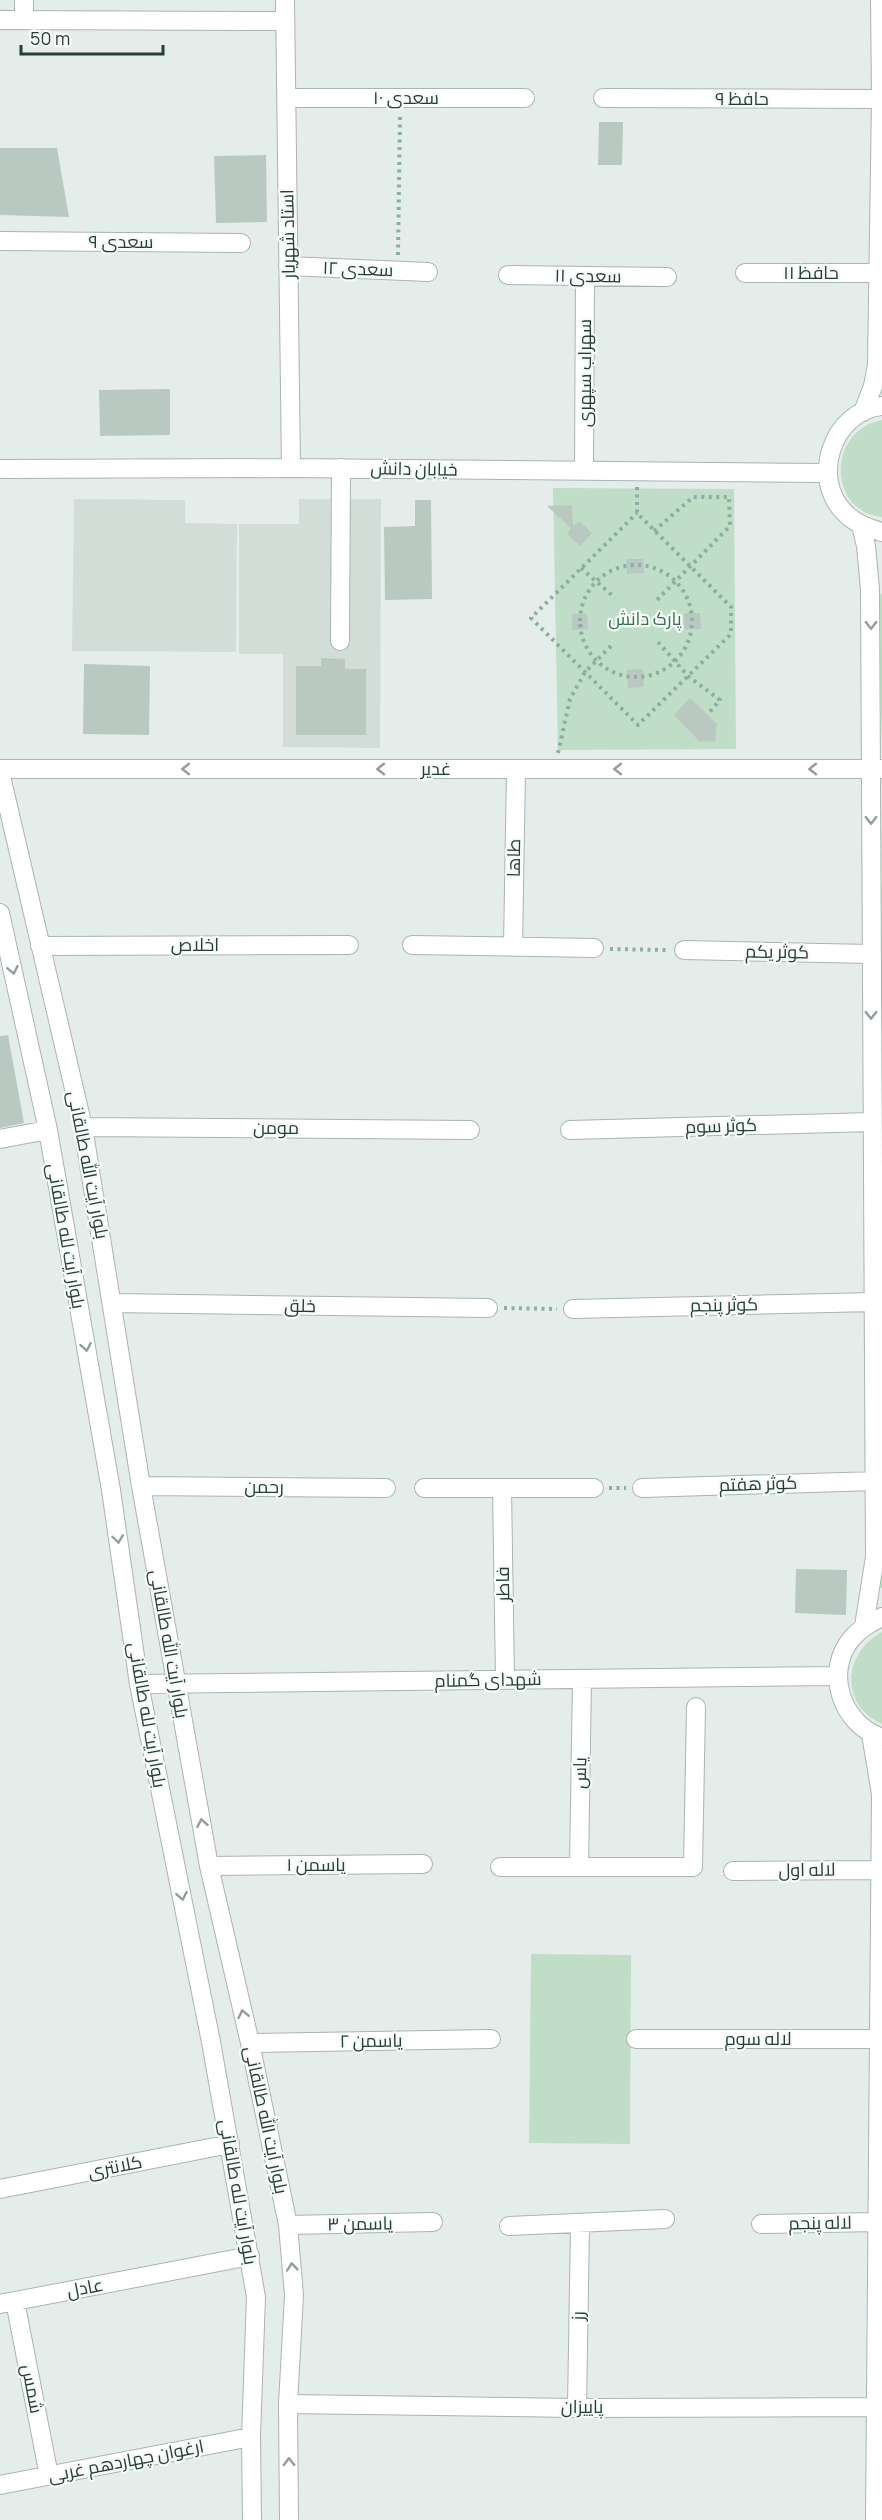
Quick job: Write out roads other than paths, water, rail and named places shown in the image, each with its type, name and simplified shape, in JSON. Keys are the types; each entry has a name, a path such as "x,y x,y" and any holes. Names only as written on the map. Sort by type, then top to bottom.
{"street":[{"path":"24,0 24,20"},
{"name":"استاد شهریار","path":"285,0 291,468"},
{"path":"863,412 879,368 877,273 881,99 880,0"},
{"path":"0,20 285,21"},
{"name":"سعدی ۱۰","path":"286,98 525,98"},
{"name":"حافظ ۹","path":"603,98 881,99"},
{"name":"سعدی ۹","path":"0,242 241,243"},
{"name":"سعدی ۱۲","path":"288,266 428,272"},
{"name":"حافظ ۱۱","path":"745,273 877,273"},
{"name":"سعدی ۱۱","path":"508,275 667,277"},
{"name":"سهراب سپهری","path":"584,471 585,276"},
{"path":"882,406 852,418 838,433 830,452 827,473 832,494 844,512 861,525 882,532"},
{"path":"340,641 341,468"},
{"name":"خیابان دانش","path":"0,469 341,468 827,473"},
{"path":"861,525 866,546 870,589 877,769 871,954 875,1557 864,1626"},
{"path":"870,589 882,573"},
{"name":"طاها","path":"513,946 516,769"},
{"name":"غدیر","path":"0,771 877,769"},
{"name":"بلوار آیت الله طالقانی","path":"0,771 83,1127 141,1486 209,1866 250,2043 288,2225 294,2295 288,2404 289,2520"},
{"name":"بلوار آیت لله طالقانی","path":"0,913 48,1130 111,1490 139,1684 250,2256 256,2296 251,2437 252,2520"},
{"name":"اخلاص","path":"40,946 349,945"},
{"path":"412,945 594,948"},
{"name":"کوثر یکم","path":"684,950 871,954"},
{"name":"کوثر سوم","path":"570,1130 872,1122"},
{"name":"مومن","path":"83,1127 470,1130"},
{"path":"0,1139 48,1130"},
{"name":"کوثر پنجم","path":"573,1309 875,1302"},
{"name":"خلق","path":"112,1303 488,1308"},
{"name":"کوثر هفتم","path":"642,1488 875,1481"},
{"name":"رحمن","path":"141,1486 386,1488"},
{"path":"424,1488 594,1488"},
{"name":"فاطر","path":"502,1488 505,1679"},
{"path":"875,2520 879,2407 881,1794 876,1736 857,1723 846,1709 840,1693 838,1676 841,1657 850,1640 864,1626 882,1617"},
{"name":"شهدای گمنام","path":"139,1684 838,1676"},
{"name":"یاس","path":"579,1867 582,1678"},
{"path":"500,1867 693,1868 696,1707"},
{"name":"یاسمن ۱","path":"209,1866 423,1864"},
{"name":"لاله اول","path":"733,1871 881,1870"},
{"name":"یاسمن ۲","path":"250,2043 491,2039"},
{"name":"لاله سوم","path":"636,2039 879,2039"},
{"name":"کلانتری","path":"0,2189 230,2144"},
{"path":"508,2226 665,2219"},
{"name":"یاسمن ۳","path":"288,2225 433,2222"},
{"name":"لاله پنجم","path":"761,2224 879,2222"},
{"name":"رز","path":"577,2408 580,2224"},
{"name":"عادل","path":"8,2303 250,2256"},
{"name":"شمس","path":"8,2303 49,2476"},
{"name":"پاییزان","path":"288,2404 577,2408 879,2407"},
{"name":"ارغوان چهاردهم غربی","path":"0,2485 251,2437"}],"park label":[{"name":"پارک دانش","path":"645,619"}]}
